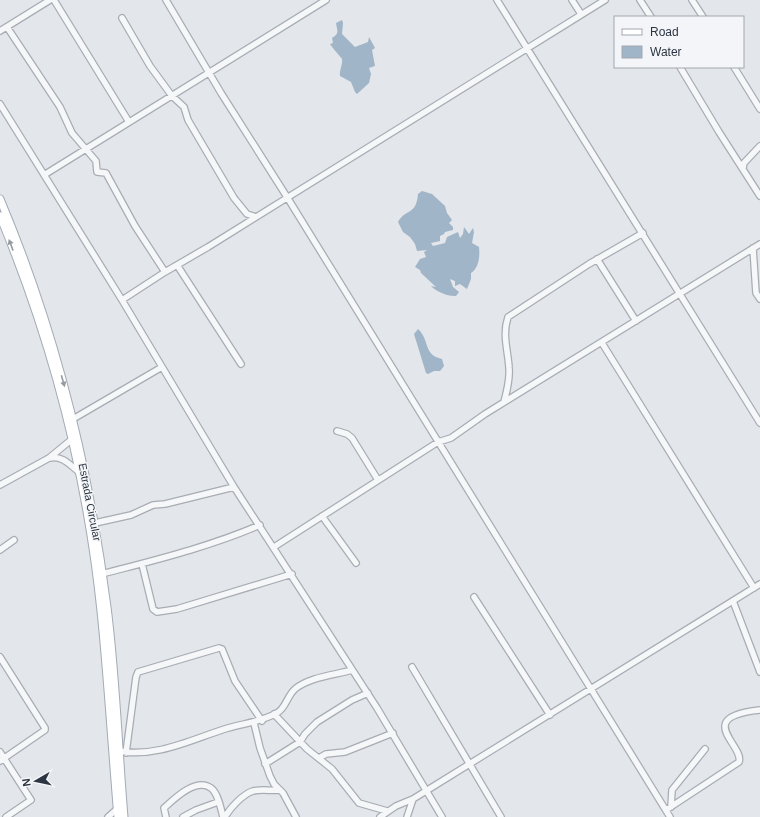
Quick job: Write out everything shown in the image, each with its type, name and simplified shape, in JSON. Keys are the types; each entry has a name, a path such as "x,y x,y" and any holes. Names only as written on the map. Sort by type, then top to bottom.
{"main road":[{"name":"Estrada Circular","path":"0,199 26,265 50,336 73,419 95,523 107,609 122,752 124,817"},
{"name":"Estrada Circular","path":"0,216 44,337 79,472 90,533 101,610 118,817"}],"street":[{"path":"0,31 50,0 129,122"},
{"path":"166,0 209,73 286,194 438,442 668,808 670,817"},
{"path":"44,175 326,0"},
{"path":"497,0 643,232 760,423"},
{"path":"572,0 581,14"},
{"path":"122,300 280,202 286,194 605,0"},
{"path":"640,0 650,16"},
{"path":"692,0 701,16"},
{"path":"122,18 150,66 172,96 184,107 188,120 234,198 247,214 256,217"},
{"path":"7,26 60,107 72,133 96,161 97,172 106,173 135,226 165,272"},
{"path":"681,68 760,196"},
{"path":"735,68 760,110"},
{"path":"0,104 122,300 234,487 368,693 442,817"},
{"path":"743,168 744,163 760,146"},
{"path":"504,402 509,382 509,368 504,331 508,317 597,259 643,232"},
{"path":"274,547 438,442 451,438 504,402 602,343 636,320 760,244"},
{"path":"753,248 756,293 760,299"},
{"path":"597,259 636,320"},
{"path":"177,265 241,364"},
{"path":"602,343 754,588"},
{"path":"73,419 162,367"},
{"path":"337,431 347,434 352,438 378,480"},
{"path":"0,485 49,458 71,440"},
{"path":"49,458 58,457 79,472"},
{"path":"95,523 131,515 154,505 165,504 234,487"},
{"path":"322,516 356,563"},
{"path":"102,574 142,564 233,537 260,525"},
{"path":"0,550 14,540"},
{"path":"142,564 153,609 157,612 180,608 292,574"},
{"path":"380,817 387,811 427,791 760,584"},
{"path":"474,597 550,715"},
{"path":"733,601 760,672"},
{"path":"262,721 235,681 222,649 219,648 138,672 122,752 140,754 157,751 229,728 262,721 284,708 290,695 300,686 330,675 352,670"},
{"path":"0,658 45,728 45,730 2,760"},
{"path":"412,668 501,817"},
{"path":"265,764 300,742 305,734 317,722 368,693"},
{"path":"668,808 739,762 738,753 726,734 725,726 728,721 739,714 760,710"},
{"path":"274,714 300,742 332,769 360,803 387,811"},
{"path":"254,723 265,764 274,784 280,790 296,817"},
{"path":"319,758 326,754 345,752 393,733"},
{"path":"668,808 672,790 705,749"},
{"path":"0,752 2,760 31,800 6,817"},
{"path":"166,817 164,808 186,791 197,785 211,788 224,817"},
{"path":"224,817 231,808 249,793 254,791 280,790"},
{"path":"407,817 413,799"},
{"path":"183,817 218,802"},
{"path":"108,817 117,809"}],"water":[{"path":"342,20 342,34 355,47 368,42 369,37 375,48 372,50 375,66 369,68 371,74 369,83 357,94 351,82 340,76 342,59 330,44 333,43 332,38 337,33 336,23"},
{"path":"422,191 432,194 445,206 447,213 452,220 449,223 453,227 453,230 445,232 440,236 440,241 431,243 433,246 445,243 447,237 458,232 460,238 463,234 464,227 469,234 473,228 474,232 472,243 479,247 478,262 476,268 471,273 471,279 467,289 460,284 455,286 455,281 450,279 453,287 459,292 456,296 446,295 436,290 431,286 436,287 421,273 420,270 415,267 420,259 426,257 424,252 427,250 417,251 415,244 410,237 403,232 398,222 404,215 413,209 417,201 418,194"},
{"path":"418,329 422,333 429,351 436,357 442,359 444,366 440,371 434,371 428,374 426,373 414,334"}]}
